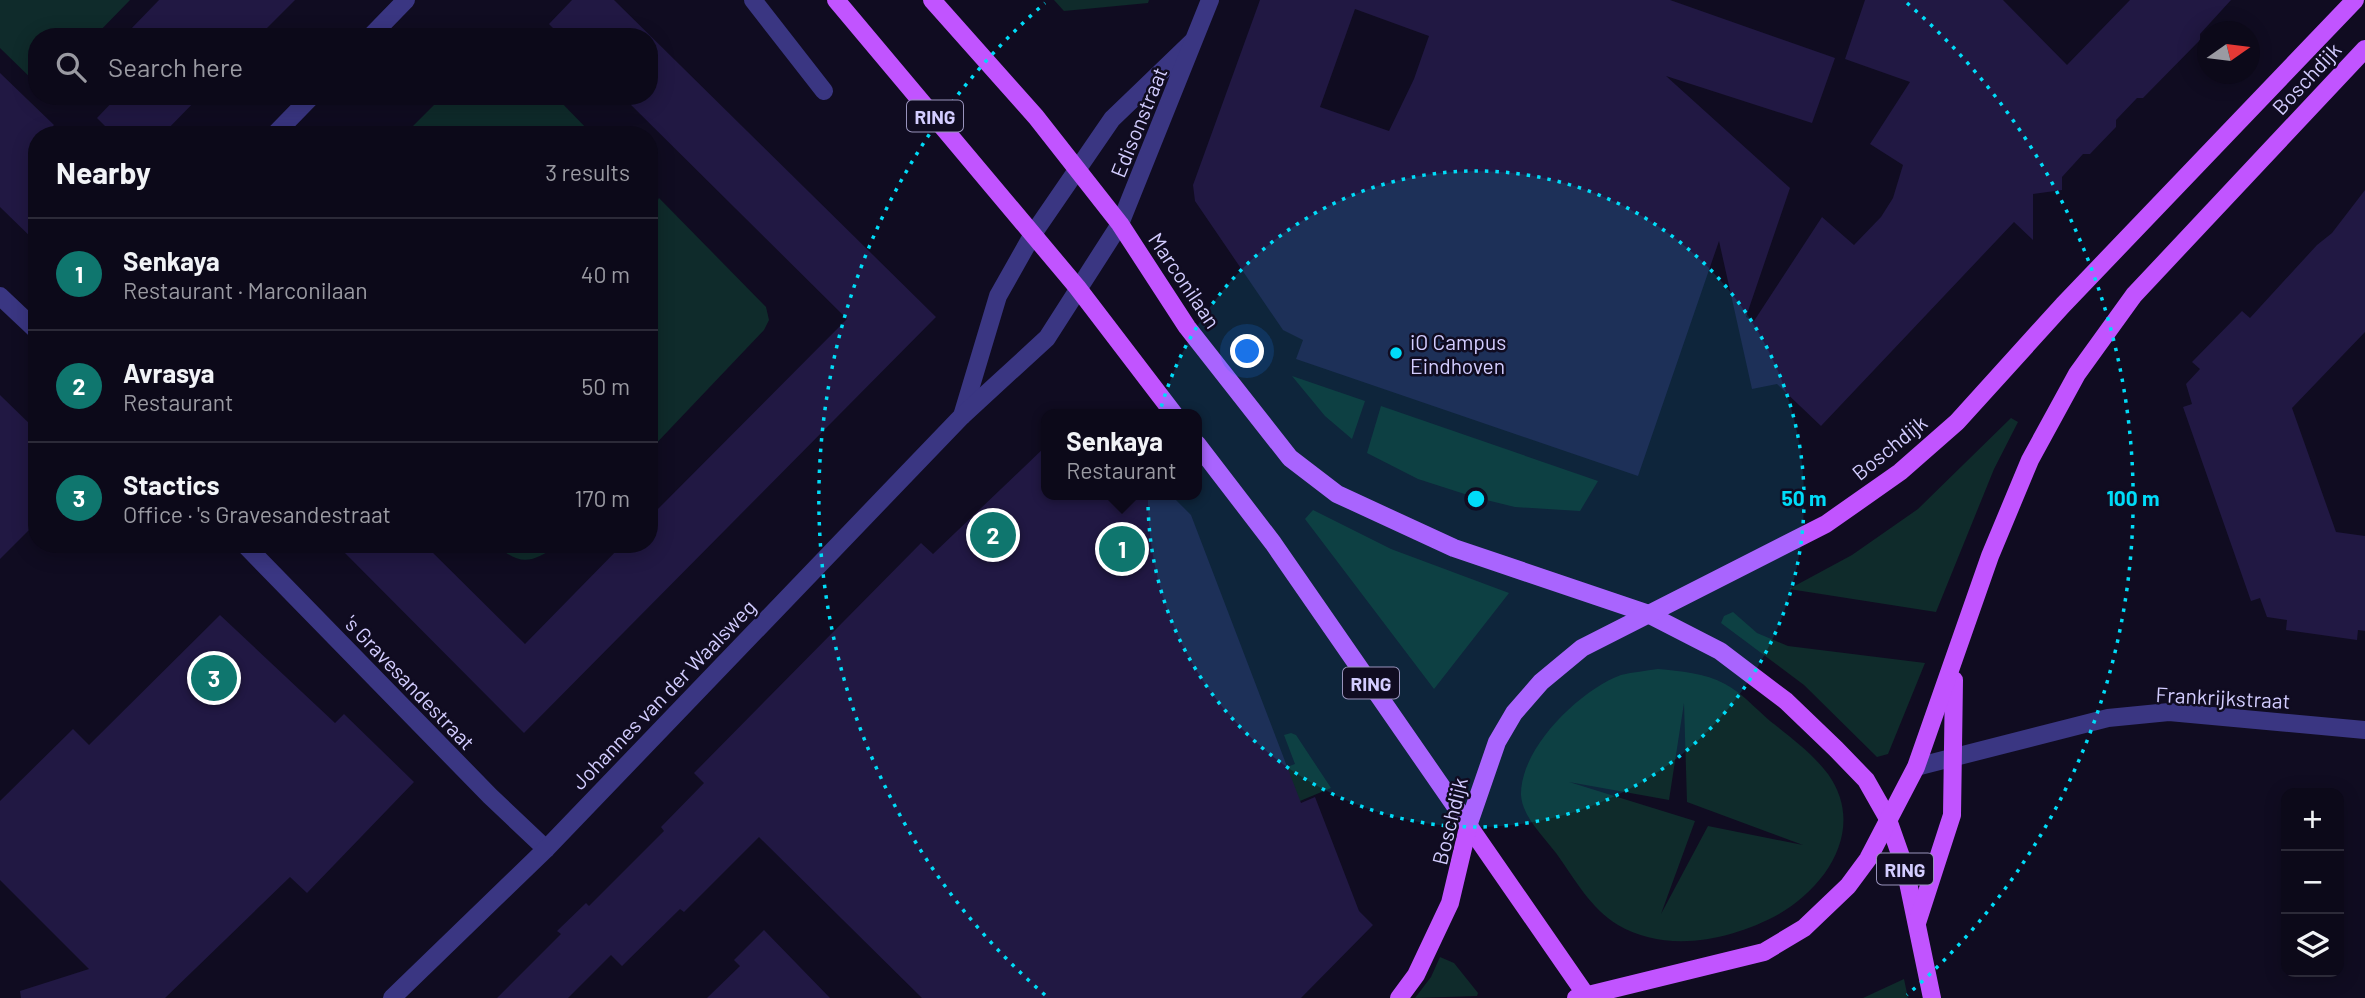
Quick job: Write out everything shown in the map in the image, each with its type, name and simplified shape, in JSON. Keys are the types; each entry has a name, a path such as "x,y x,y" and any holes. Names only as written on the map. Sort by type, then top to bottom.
{"main road":[{"name":"RING","path":"836,0 1077,287 1170,409"},
{"name":"Marconilaan","path":"932,0 1076,168 1120,224 1187,327 1290,458 1337,494 1454,548 1646,613"},
{"name":"Boschdijk","path":"1399,998 1416,975 1450,903 1469,823 1488,763 1514,713 1541,682 1582,648 1646,613 1814,530 1900,472 1957,422 2063,305 2355,0"},
{"name":"Boschdijk","path":"1584,997 1765,952 1804,929 1848,886 1868,859 1887,817 1916,767 1990,556 2030,460 2077,374 2134,295 2365,49"},
{"name":"RING","path":"1202,451 1273,543 1469,823 1584,997"},
{"name":"RING","path":"1646,613 1720,651 1786,701 1866,780 1887,817 1905,868 1932,998"},
{"path":"1917,923 1952,815 1954,663"}],"street":[{"path":"379,28 406,0"},
{"path":"753,0 824,91"},
{"name":"Marconilaan","path":"942,0 953,22"},
{"name":"Edisonstraat","path":"1077,287 1120,224 1210,0"},
{"name":"Edisonstraat","path":"1033,234 1112,119 1197,37"},
{"path":"283,126 303,105"},
{"name":"Johannes van der Waalsweg","path":"962,416 998,296 1033,234"},
{"name":"Johannes van der Waalsweg","path":"392,998 546,849 962,416 1046,338 1077,287"},
{"path":"0,296 28,322"},
{"name":"'s Gravesandestraat","path":"253,553 490,796 546,849"},
{"name":"Frankrijkstraat","path":"1916,767 2108,718 2169,712 2365,730"}],"green space":[{"path":"0,0 130,0 103,28 28,28 28,75 0,48"},
{"path":"1054,0 1149,0 1148,3 1064,11"},
{"path":"434,105 564,105 584,126 413,126"},
{"path":"658,200 766,307 769,320 764,330 658,442"},
{"path":"1292,376 1365,401 1352,439 1325,416"},
{"path":"1381,406 1598,481 1580,511 1515,507 1418,479 1367,453"},
{"path":"2011,418 2018,422 1994,469 1936,612 1789,589 1852,555 1918,509"},
{"path":"1313,510 1391,549 1509,593 1434,689 1305,519"},
{"path":"506,553 545,553 527,560"},
{"path":"1733,612 1757,633 1788,646 1925,663 1888,754 1877,757 1804,685 1721,623 1724,616"},
{"path":"1658,669 1701,675 1731,687 1815,759 1828,774 1839,794 1843,814 1842,834 1836,853 1813,888 1779,914 1720,937 1678,941 1657,939 1618,925 1599,911 1584,892 1534,826 1522,803 1523,777 1530,759 1541,740 1571,707 1588,693 1621,675","holes":["1684,703 1687,802 1803,845 1708,826 1661,914 1695,821 1569,782 1669,800"]},
{"path":"1284,735 1296,735 1331,788 1288,806 1276,771 1295,764"},
{"path":"1440,957 1454,963 1478,993 1477,996 1415,998 1431,977"},
{"path":"1904,979 1908,998 1863,998"}],"building":[{"path":"159,0 295,0 267,28 132,28"},
{"path":"572,0 614,0 642,28 553,28 549,24"},
{"path":"1260,0 1670,0 1835,58 1812,123 1666,76 1790,188 1746,317 1754,321 1822,217 1854,245 1881,217 1893,198 1903,165 1870,144 1910,82 1845,59 1865,0 2003,0 2067,65 2130,0 2231,0 2212,21 2197,21 2197,43 2143,98 2137,98 2116,120 2116,127 2090,154 2083,154 2062,177 2062,190 2033,194 2033,240 2014,222 1821,426 1777,384 1752,389 1719,241 1638,476 1296,359 1303,340 1283,330 1195,201 1193,185","holes":["1355,9 1429,36 1414,79 1389,131 1320,107"]},
{"path":"658,43 936,317 524,733 345,553 433,553 525,644 614,553 658,553 658,509 847,319 658,132 658,126 652,126 631,105 658,105"},
{"path":"0,73 28,100 28,105 33,105 54,125 28,126 28,234 0,207"},
{"path":"109,105 191,105 171,126 105,126 97,118"},
{"path":"2365,190 2365,332 2292,408 2336,532 2365,536 2365,631 2358,630 2357,640 2286,630 2287,620 2267,617 2260,598 2251,601 2183,407 2192,404 2186,384 2200,369 2192,362 2242,311 2250,318 2317,245 2332,233"},
{"path":"0,395 28,422 28,531 0,559"},
{"path":"1041,451 1041,500 1176,500 1191,515 1301,803 1315,797 1359,911 1373,925 1301,998 922,998 759,837 684,912 680,909 622,966 611,955 568,998 497,998 561,934 557,931 586,903 589,906 664,831 661,827 704,783 694,773 921,543 933,554"},
{"path":"220,615 335,723 344,714 414,782 307,893 290,877 165,998 21,998 20,991 89,969 0,880 0,801 73,729 89,745"},
{"path":"764,930 830,998 707,998 740,966 734,960"}],"place":[{"name":"iO Campus Eindhoven","path":"1396,353"},
{"name":"Avrasya","path":"993,535"},
{"name":"Senkaya","path":"1122,549"},
{"name":"Stactics","path":"214,678"}]}
